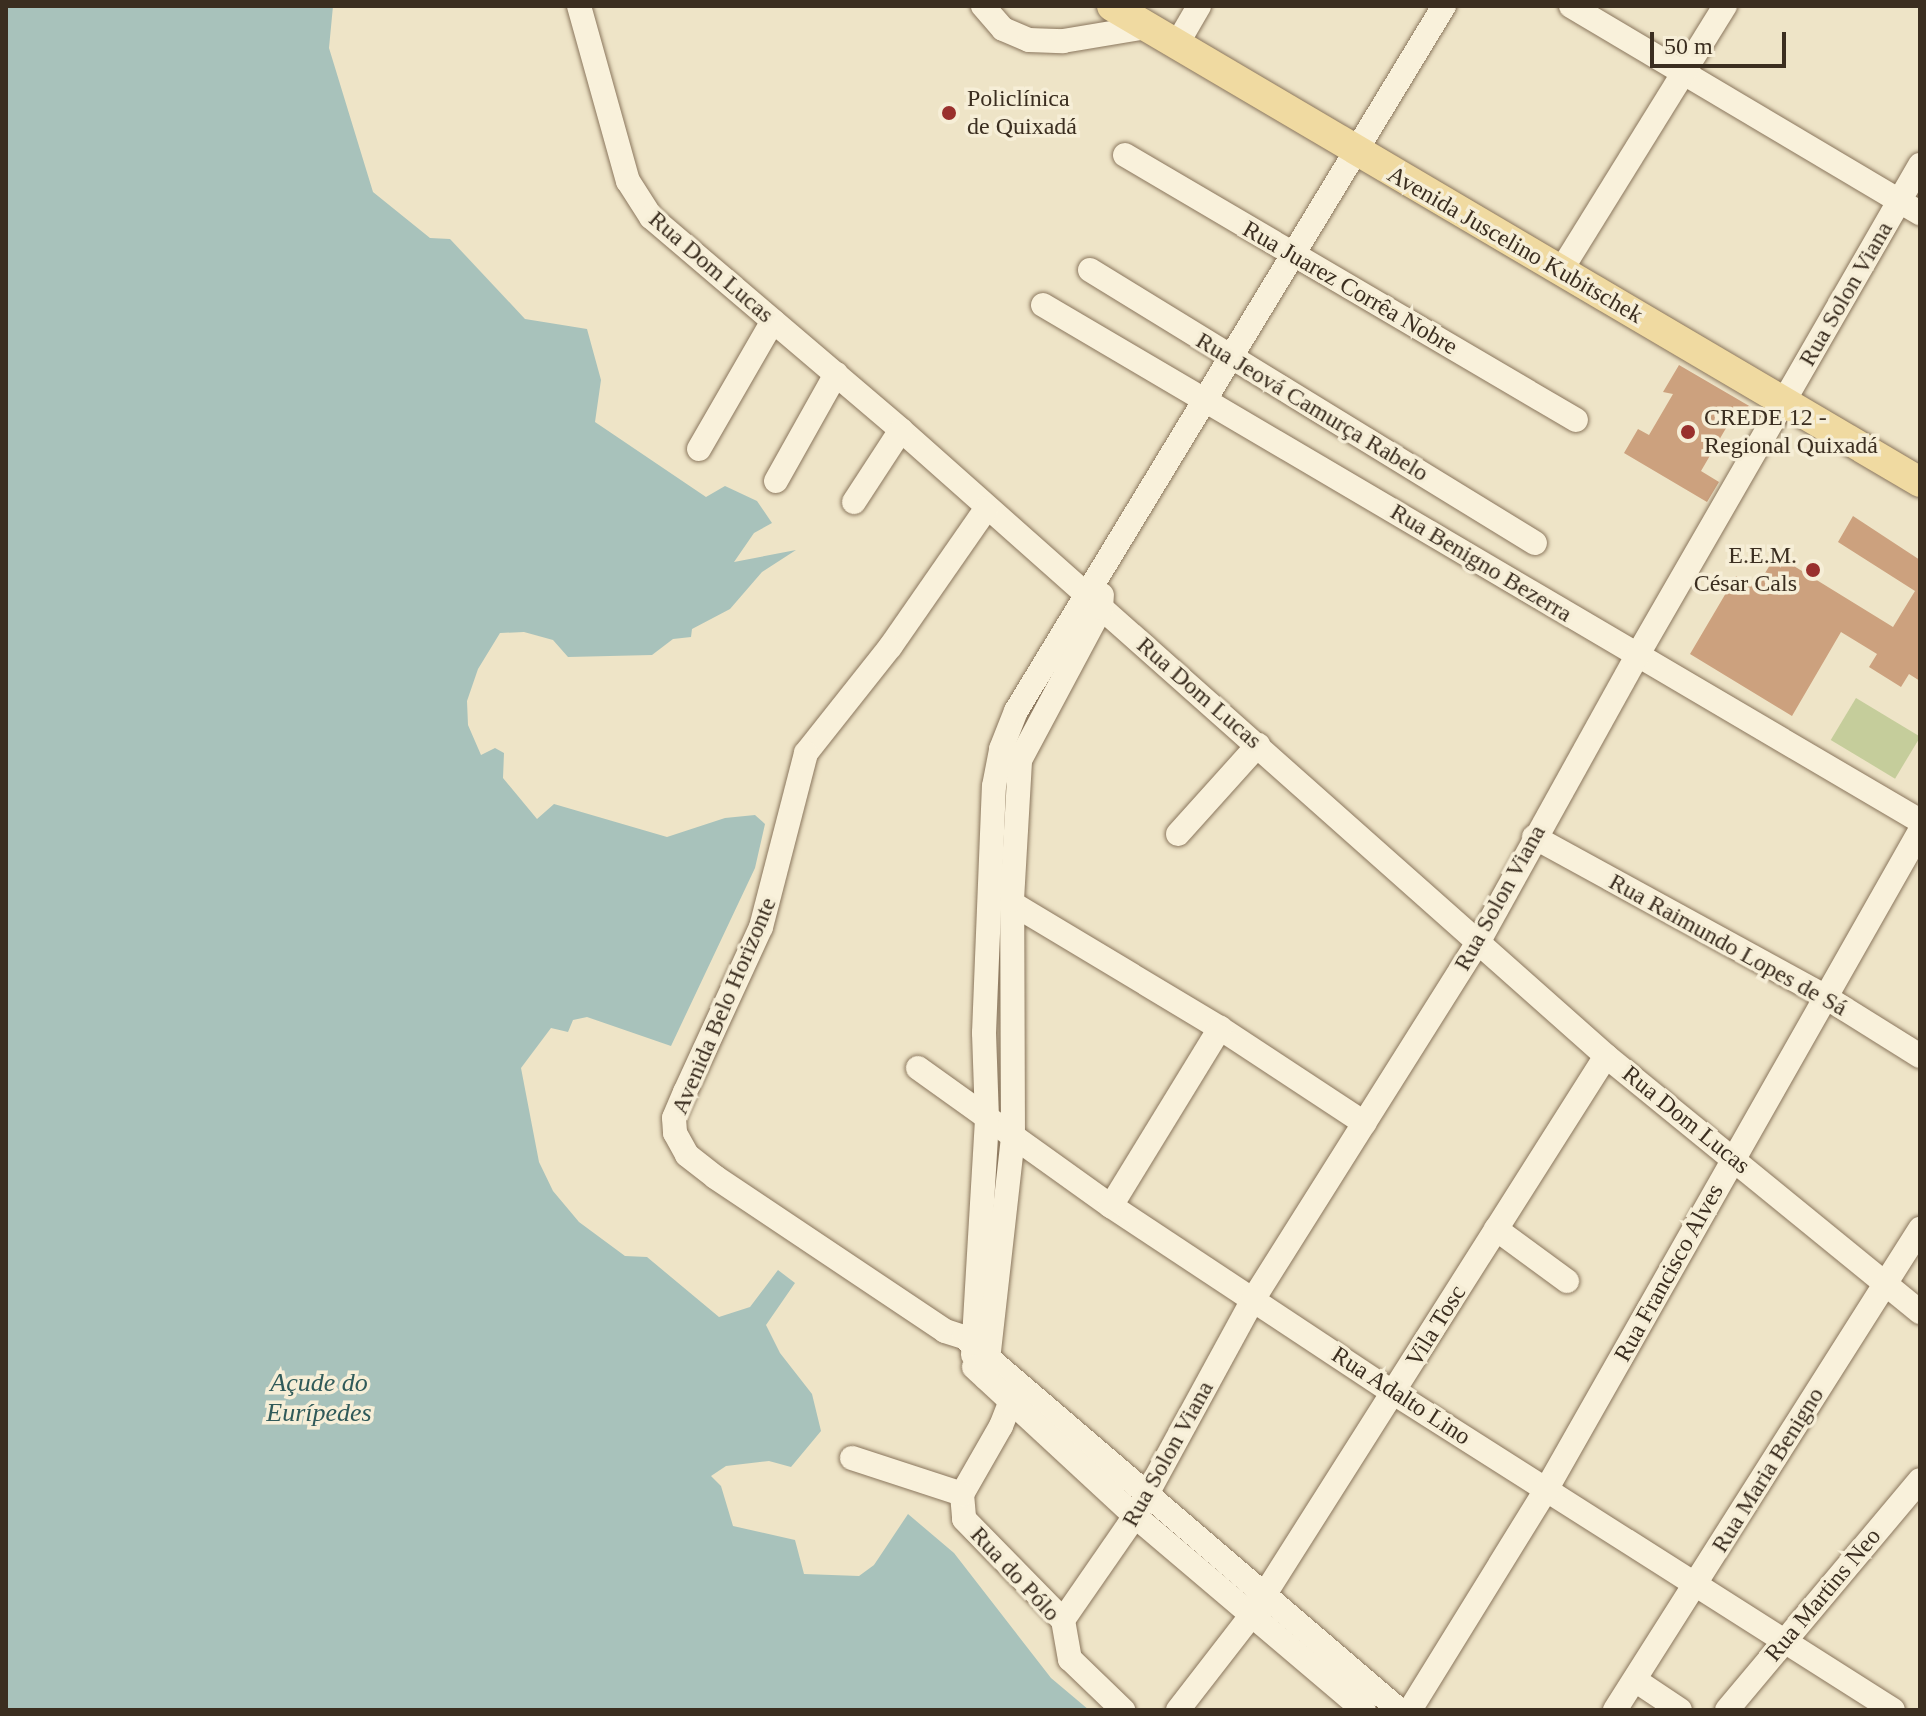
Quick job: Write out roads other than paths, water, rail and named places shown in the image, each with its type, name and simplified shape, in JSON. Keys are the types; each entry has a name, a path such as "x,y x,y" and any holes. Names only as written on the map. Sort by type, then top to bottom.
{"main road":[{"name":"Avenida Juscelino Kubitschek","path":"1112,6 1920,482"}],"street":[{"name":"Rua Dom Lucas","path":"579,6 611,127 638,202 901,430 986,509 1258,745 1606,1056 1888,1282 1920,1312"},
{"path":"983,6 1003,29 1029,40 1063,41 1147,27"},
{"path":"1177,44 1199,6"},
{"path":"980,1362 987,1119 984,1033 1003,896 1010,754 1016,711 1093,602 1104,573 1231,359 1289,254 1444,6"},
{"path":"1571,6 1910,207"},
{"path":"1560,272 1725,6"},
{"name":"Rua Juarez Corrêa Nobre","path":"1125,155 1576,420"},
{"name":"Rua Solon Viana","path":"1063,1620 1140,1506 1254,1298 1479,941 1534,837 1785,401 1910,207 1920,165"},
{"name":"Rua Jeová Camurça Rabelo","path":"1090,270 1535,543"},
{"name":"Rua Benigno Bezerra","path":"1043,305 1920,821"},
{"path":"699,449 773,321"},
{"path":"776,481 836,374"},
{"path":"854,502 901,430"},
{"name":"Avenida Belo Horizonte","path":"986,509 890,647 806,753 761,927 674,1118 675,1133 687,1155 945,1331 1257,1607"},
{"path":"1178,834 1258,745"},
{"name":"Rua Francisco Alves","path":"1410,1710 1546,1490 1920,831"},
{"name":"Rua Raimundo Lopes de Sá","path":"1534,837 1824,996 1920,1056"},
{"path":"1003,896 1220,1028 1364,1123"},
{"path":"980,1362 1013,1138 1003,896"},
{"path":"1111,1206 1220,1028"},
{"path":"984,1033 1011,1036"},
{"name":"Vila Tosc","path":"1178,1710 1257,1607 1606,1056"},
{"name":"Rua Adalto Lino","path":"918,1068 1111,1206 1394,1393 1893,1710"},
{"path":"1496,1229 1567,1281"},
{"name":"Rua Maria Benigno","path":"1615,1710 1920,1229"},
{"name":"Rua do Pólo","path":"1015,1393 962,1494 961,1506 971,1529 1063,1620 1070,1659 1123,1710"},
{"path":"852,1458 962,1494"},
{"name":"Rua Martins Neo","path":"1727,1710 1920,1480"},
{"path":"1257,1607 1364,1710"},
{"path":"1257,1607 1399,1710"},
{"path":"1635,1680 1680,1710"}],"water":[{"name":"Açude do Eurípedes","path":"6,6 333,6 329,48 373,192 430,238 450,239 525,319 587,329 601,380 595,422 706,497 725,486 757,501 772,523 754,533 734,562 796,550 762,572 730,609 692,629 691,637 673,639 652,655 568,657 553,640 524,632 500,633 478,669 467,701 468,725 481,755 495,748 504,753 503,778 537,819 554,804 667,837 725,818 755,815 765,824 755,868 671,1046 587,1017 573,1020 568,1032 551,1028 521,1068 539,1162 553,1191 579,1222 625,1256 647,1257 719,1317 750,1307 778,1270 795,1283 766,1325 780,1353 812,1394 821,1431 791,1467 769,1461 726,1466 711,1476 721,1486 733,1526 795,1540 804,1574 859,1576 874,1565 908,1514 954,1553 1051,1678 1089,1710 6,1710"}],"place":[{"name":"Policlínica de Quixadá","path":"949,113"},
{"name":"CREDE 12 - Regional Quixadá","path":"1688,432"},
{"name":"E.E.M. César Cals","path":"1813,570"}]}
